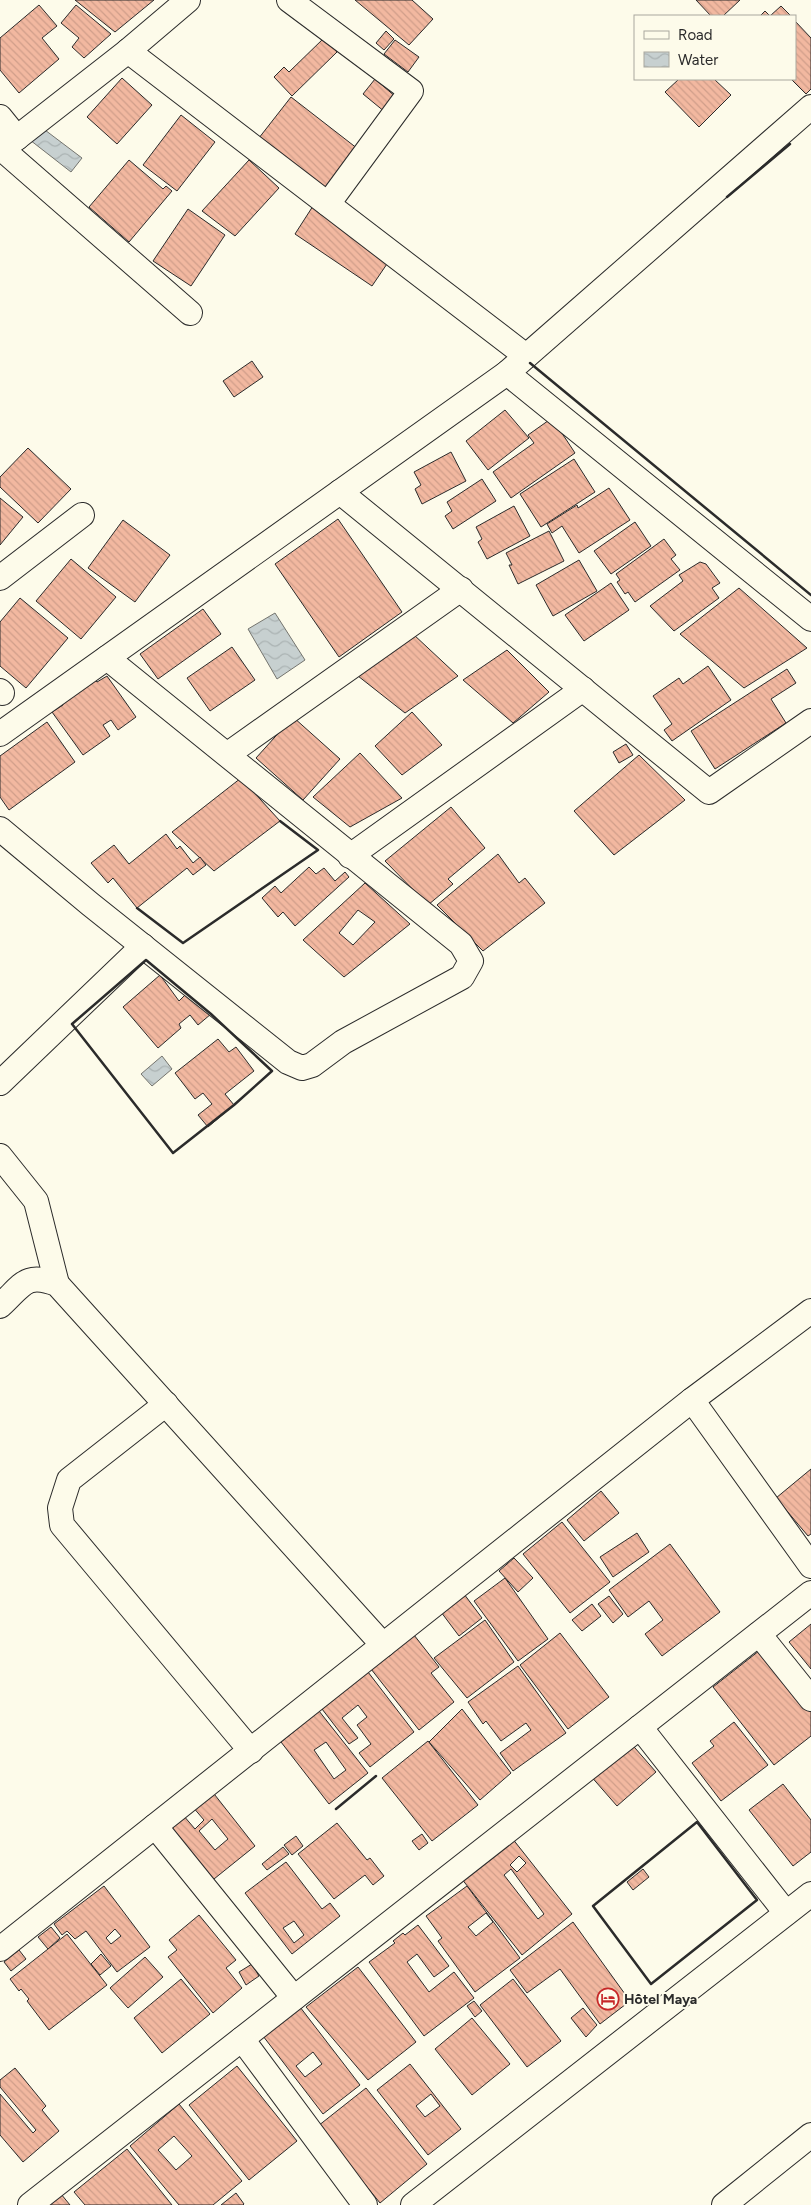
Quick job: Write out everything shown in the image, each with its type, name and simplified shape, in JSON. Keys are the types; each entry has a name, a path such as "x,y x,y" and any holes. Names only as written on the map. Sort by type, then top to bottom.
{"street":[{"path":"6,146 128,51 188,0"},
{"path":"289,0 411,91 328,204"},
{"path":"128,51 526,356"},
{"path":"0,734 507,372 811,107"},
{"path":"0,117 6,146 190,313"},
{"path":"507,372 811,619"},
{"path":"340,492 709,792 811,721"},
{"path":"0,578 82,515"},
{"path":"228,754 461,589"},
{"path":"0,829 288,1062 302,1068 312,1065 343,1042 462,977 471,961 461,944 107,658"},
{"path":"350,856 583,689"},
{"path":"0,1083 143,946"},
{"path":"0,1156 36,1201 58,1284 383,1645"},
{"path":"0,1306 29,1280 42,1279 58,1284"},
{"path":"0,1949 692,1400 811,1311"},
{"path":"692,1400 811,1566"},
{"path":"166,1404 69,1480 60,1508 62,1525 251,1751"},
{"path":"30,2205 811,1593"},
{"path":"759,1634 811,1699"},
{"path":"640,1727 786,1914"},
{"path":"155,1826 294,1998"},
{"path":"413,2205 811,1894"},
{"path":"242,2039 365,2205"},
{"path":"724,2205 811,2134"}],"water":[{"path":"41,127 82,158 71,172 30,140"},
{"path":"275,613 305,660 277,679 248,629"},
{"path":"162,1056 172,1069 152,1086 141,1074"}],"building":[{"path":"75,0 154,0 115,32"},
{"path":"355,0 412,0 433,19 409,45"},
{"path":"696,0 740,0 724,15 710,15"},
{"path":"39,5 57,26 42,38 59,59 19,93 0,70 0,38"},
{"path":"76,5 111,34 84,58 72,47 79,38 61,23"},
{"path":"781,6 790,15 771,15"},
{"path":"765,11 769,15 761,15"},
{"path":"796,22 811,38 811,89 806,94 792,80 796,80"},
{"path":"386,31 394,39 384,50 376,43"},
{"path":"324,38 337,52 292,96 274,77 284,67 289,72"},
{"path":"395,40 419,57 408,72 384,54"},
{"path":"122,78 152,105 117,144 87,117"},
{"path":"375,79 397,98 385,112 363,94"},
{"path":"678,80 715,80 731,95 699,127 665,92"},
{"path":"291,97 358,149 322,195 255,143"},
{"path":"181,115 215,142 177,191 143,165"},
{"path":"129,160 163,189 166,186 172,191 129,242 89,207"},
{"path":"249,160 279,188 235,236 202,211"},
{"path":"313,206 391,258 372,286 295,234"},
{"path":"188,209 225,235 191,286 153,261"},
{"path":"252,361 263,377 234,397 223,381"},
{"path":"505,410 529,438 488,470 466,441"},
{"path":"552,418 575,453 511,498 493,472 534,443 528,435"},
{"path":"28,448 71,489 38,523 0,487 0,477"},
{"path":"451,452 466,481 422,504 415,489 421,485 414,472"},
{"path":"574,459 595,492 541,527 520,494"},
{"path":"482,479 496,501 453,529 445,516 452,511 447,502"},
{"path":"609,488 630,520 579,553 562,526 552,533 547,524 577,505 578,508"},
{"path":"0,498 23,517 0,545"},
{"path":"514,506 530,536 487,559 478,542 482,539 476,527"},
{"path":"338,519 402,612 339,657 275,564"},
{"path":"123,520 170,555 135,602 88,568"},
{"path":"635,522 651,546 611,574 594,551"},
{"path":"549,531 564,561 518,584 509,565 512,565 506,553"},
{"path":"664,539 676,555 671,559 680,570 635,602 628,592 625,594 617,582 620,580 616,574"},
{"path":"71,559 116,597 81,639 36,601"},
{"path":"579,560 597,591 553,616 536,585"},
{"path":"700,562 706,564 720,583 712,588 719,598 674,631 650,606 683,581 679,575"},
{"path":"611,583 629,610 584,641 565,615"},
{"path":"739,588 807,648 744,688 680,634"},
{"path":"20,598 68,638 26,688 0,666 0,622"},
{"path":"203,609 221,634 158,679 140,654"},
{"path":"413,634 458,676 405,713 358,676"},
{"path":"232,647 255,680 210,711 187,678"},
{"path":"507,650 549,692 513,723 463,680"},
{"path":"708,666 731,700 672,741 664,730 672,724 653,696 679,678 683,684"},
{"path":"787,669 796,683 771,699 786,723 715,769 691,731"},
{"path":"107,676 136,717 118,730 111,720 103,725 110,736 83,755 52,712 63,705 62,698 93,677 97,682"},
{"path":"412,712 442,745 402,775 375,746"},
{"path":"293,717 340,759 303,800 256,758"},
{"path":"47,722 75,762 9,810 0,797 0,756"},
{"path":"626,744 633,755 619,763 613,752"},
{"path":"360,753 402,798 350,827 313,797"},
{"path":"639,755 685,800 614,855 574,811"},
{"path":"241,778 280,821 214,871 172,832"},
{"path":"451,807 485,848 448,879 453,884 428,905 385,861"},
{"path":"166,834 177,849 180,846 193,863 200,857 206,865 193,875 187,868 137,908 113,878 108,883 91,863 114,845 129,864"},
{"path":"498,854 519,883 525,878 545,903 483,951 437,905"},
{"path":"309,867 316,874 324,868 335,881 345,872 349,877 295,926 283,912 278,917 262,898 275,886 281,893"},
{"path":"365,883 410,924 344,977 303,940","holes":["358,910 375,922 353,945 339,933"]},
{"path":"160,975 179,1001 186,994 211,1014 198,1025 190,1015 179,1024 181,1028 158,1048 123,1007"},
{"path":"218,1039 229,1052 236,1047 254,1071 225,1094 234,1105 208,1127 198,1115 212,1104 203,1093 195,1099 175,1073"},
{"path":"811,1469 811,1534 808,1536 776,1498"},
{"path":"601,1491 619,1513 584,1541 567,1520"},
{"path":"562,1522 610,1582 570,1613 523,1554"},
{"path":"637,1533 649,1552 613,1577 600,1557"},
{"path":"670,1544 720,1612 662,1656 645,1634 663,1620 649,1601 628,1617 609,1590"},
{"path":"514,1558 533,1578 518,1592 499,1571"},
{"path":"505,1578 548,1639 518,1661 474,1601"},
{"path":"464,1594 482,1618 459,1636 441,1612"},
{"path":"609,1596 623,1614 613,1623 598,1604"},
{"path":"592,1604 601,1616 582,1631 572,1620"},
{"path":"485,1620 514,1662 467,1698 434,1658"},
{"path":"811,1624 811,1669 789,1642"},
{"path":"560,1633 609,1697 568,1729 520,1665"},
{"path":"414,1635 439,1667 431,1673 454,1702 419,1730 371,1669"},
{"path":"764,1647 811,1707 811,1736 774,1765 713,1687"},
{"path":"518,1666 566,1733 513,1771 500,1753 531,1730 526,1723 501,1741 486,1721 483,1724 468,1702"},
{"path":"368,1672 414,1732 370,1767 359,1753 371,1744 357,1725 367,1717 358,1705 342,1718 358,1738 349,1744 322,1709"},
{"path":"462,1709 511,1773 480,1800 429,1742"},
{"path":"319,1711 368,1773 329,1804 281,1742","holes":["326,1742 346,1770 334,1779 314,1750"]},
{"path":"734,1722 768,1765 721,1801 692,1763 714,1746 710,1741"},
{"path":"628,1740 656,1772 617,1806 589,1774"},
{"path":"428,1741 478,1805 432,1841 382,1778"},
{"path":"783,1784 811,1820 811,1852 793,1866 749,1810"},
{"path":"211,1790 255,1846 209,1883 165,1827","holes":["192,1806 204,1820 195,1829 183,1815","212,1819 228,1839 215,1850 199,1831"]},
{"path":"337,1823 367,1860 370,1858 384,1876 373,1885 365,1875 334,1899 298,1854"},
{"path":"422,1834 428,1843 419,1850 412,1841"},
{"path":"296,1836 303,1846 292,1855 284,1845"},
{"path":"512,1838 572,1914 522,1955 461,1878","holes":["519,1856 526,1863 517,1872 510,1865","511,1869 544,1914 538,1919 504,1875"]},
{"path":"283,1847 289,1854 267,1870 262,1864"},
{"path":"286,1862 322,1909 330,1903 340,1916 292,1954 245,1893","holes":["294,1921 304,1935 294,1943 283,1928"]},
{"path":"643,1869 649,1877 633,1890 627,1882"},
{"path":"104,1886 150,1947 117,1972 86,1931 75,1939 67,1931 62,1935 54,1924","holes":["115,1929 121,1936 111,1944 106,1938"]},
{"path":"467,1886 520,1958 475,1992 438,1941 442,1938 426,1916","holes":["486,1913 493,1922 476,1936 468,1927"]},
{"path":"199,1915 236,1960 226,1968 242,1988 213,2013 168,1957 177,1950 169,1940"},
{"path":"573,1922 630,2001 600,2024 560,1969 527,1993 510,1970"},
{"path":"418,1925 449,1966 434,1977 417,1954 407,1962 429,1992 454,1972 474,1998 424,2036 369,1962 395,1943 393,1941 403,1933 405,1935"},
{"path":"51,1927 60,1938 48,1949 38,1937"},
{"path":"67,1934 107,1985 49,2030 27,2001 29,1999 21,1989 19,1991 10,1979"},
{"path":"19,1950 26,1959 11,1971 4,1962"},
{"path":"101,1954 111,1966 100,1975 91,1964"},
{"path":"145,1957 163,1977 128,2008 110,1988"},
{"path":"252,1964 259,1976 246,1985 239,1972"},
{"path":"358,1967 416,2042 368,2080 306,2007"},
{"path":"181,1979 210,2014 162,2053 134,2018"},
{"path":"513,1979 561,2041 527,2067 480,2005"},
{"path":"474,2001 482,2011 475,2017 467,2006"},
{"path":"300,2007 360,2085 323,2114 263,2036","holes":["313,2052 322,2064 305,2077 296,2066"]},
{"path":"583,2008 597,2025 586,2037 571,2018"},
{"path":"472,2018 510,2064 472,2095 435,2049"},
{"path":"410,2064 461,2129 428,2155 377,2090","holes":["431,2094 440,2106 425,2117 416,2106"]},
{"path":"237,2066 297,2141 249,2180 189,2105"},
{"path":"15,2068 46,2106 42,2110 59,2131 23,2162 0,2135 0,2094 33,2133 36,2130 0,2087 0,2080"},
{"path":"366,2088 427,2164 380,2203 318,2126"},
{"path":"179,2104 242,2181 213,2205 179,2205 130,2146","holes":["174,2136 192,2156 176,2170 158,2150"]},
{"path":"127,2149 172,2205 85,2205 74,2192"},
{"path":"236,2193 243,2205 221,2205"},
{"path":"61,2194 70,2205 48,2205"}],"wall":[{"path":"727,197 790,144"},
{"path":"530,363 811,595"},
{"path":"137,908 183,943 318,850 280,821"},
{"path":"146,960 211,1014 272,1071 234,1105 173,1153 72,1024 146,960"},
{"path":"336,1809 376,1776"},
{"path":"697,1822 757,1900 651,1984 593,1906 697,1822"}],"place":[{"name":"Hôtel Maya","path":"608,1999"}]}
